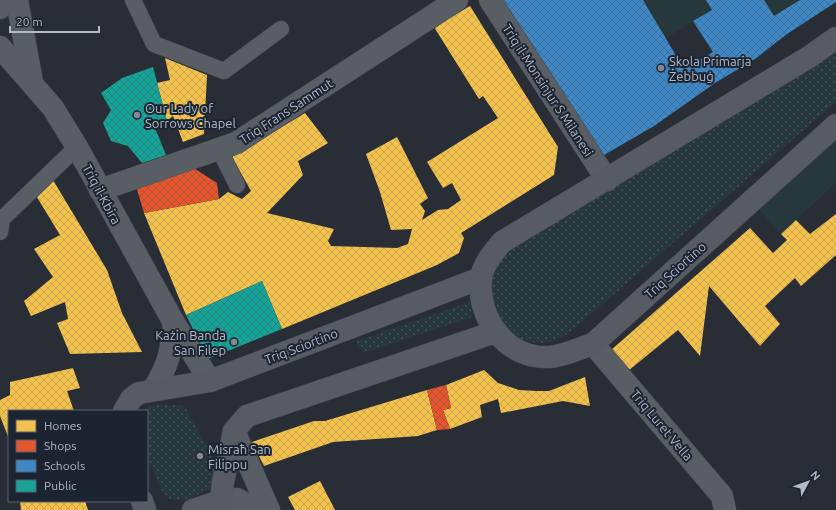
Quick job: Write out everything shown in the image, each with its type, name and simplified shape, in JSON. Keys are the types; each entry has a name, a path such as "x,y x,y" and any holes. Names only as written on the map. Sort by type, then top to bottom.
{"street":[{"path":"0,8 3,0"},
{"name":"Triq il-Kbira","path":"17,0 32,82 53,108 77,147 174,323 210,381"},
{"name":"Triq Frans Sammut","path":"100,190 236,143 456,0"},
{"name":"Triq il-Monsinjur S Milanesi","path":"490,0 607,180"},
{"name":"Triq Sciortino","path":"836,38 809,57 502,242 490,257 481,278 484,312 495,332 508,344 527,354 548,357 569,353 593,344 836,125"},
{"path":"0,47 32,82"},
{"name":"Triq Sciortino","path":"125,410 131,399 139,394 153,390 210,381 481,278"},
{"path":"153,390 164,371 170,354 174,323"},
{"path":"221,501 223,482 234,431 247,416 495,332"},
{"name":"Triq Luret Vella","path":"593,344 722,496 725,510"},
{"path":"234,431 269,510"},
{"path":"193,510 221,501 237,499 257,510"}],"lane":[{"path":"133,0 154,44 224,71 281,29"},
{"path":"0,232 2,219 77,147"},
{"path":"219,149 237,185"}],"shaded area":[{"path":"643,0 706,0 712,10 666,38"},
{"path":"764,0 800,0 774,16"},
{"path":"836,48 836,102 568,334 556,340 543,343 529,342 513,336 491,310 489,280 502,256"},
{"path":"836,139 836,183 781,234 758,209"},
{"path":"470,302 473,317 363,353 356,341"},
{"path":"155,405 180,405 186,409 217,465 214,487 187,500 173,500 167,497 162,491 148,458 148,410 144,410"}],"building: Homes":[{"path":"470,6 558,147 554,175 461,233 464,238 459,253 437,265 282,329 262,281 186,315 144,213 219,199 228,192 242,199 251,191 232,157 305,113 328,143 298,161 303,175 267,213 334,229 328,241 331,246 397,248 408,244 412,229 391,230 380,192 366,154 397,137 428,198 420,204 425,211 422,220 438,210 448,209 461,200 452,183 443,188 427,162 498,118 483,96 479,99 434,27"},
{"path":"165,58 207,75 204,134 183,142 173,116 167,121 157,83 170,80"},
{"path":"53,180 107,270 122,313 142,352 70,354 57,323 68,319 65,302 31,316 24,301 53,277 34,249 60,235 35,194"},
{"path":"836,214 836,255 801,286 795,278 765,306 780,324 760,346 709,286 700,356 678,330 628,371 610,351 750,228 773,253 787,240 781,234 796,220 810,234"},
{"path":"73,368 80,388 67,391 74,410 8,410 8,436 0,416 0,400 10,395 10,382"},
{"path":"484,370 498,383 519,390 549,391 585,377 590,406 563,401 501,413 498,399 480,405 482,417 450,429 443,410 451,408 446,385"},
{"path":"427,390 437,430 418,436 333,442 264,466 252,442 314,421 325,421"},
{"path":"320,481 335,510 295,510 288,497"},
{"path":"20,502 85,502 88,510 21,510"}],"building: Shops":[{"path":"192,167 217,183 219,199 144,213 136,186"},
{"path":"446,385 451,408 443,410 450,429 437,430 427,390"}],"building: Schools":[{"path":"499,0 643,0 684,69 713,52 693,21 712,10 706,0 764,0 774,16 800,0 836,0 836,2 787,34 755,59 715,83 654,126 604,155 596,152"}],"building: Public":[{"name":"Our Lady of Sorrows Chapel","path":"153,67 167,121 155,128 166,155 142,163 128,146 111,141 103,123 111,110 101,93 122,78"},
{"path":"262,281 282,329 208,359 186,315"}],"place":[{"name":"Skola Primarja Żebbuġ","path":"661,68"},
{"name":"Our Lady of Sorrows Chapel","path":"137,115"},
{"name":"Każin Banda San Filep","path":"234,342"},
{"name":"Misraħ San Filippu","path":"200,456"}]}
